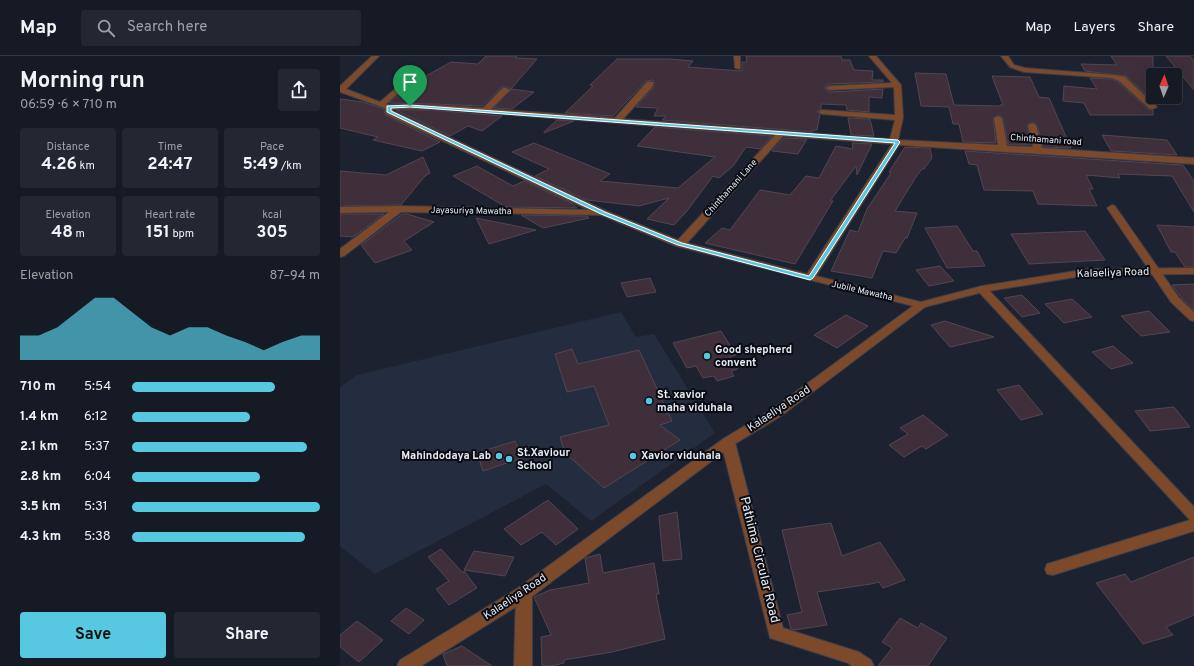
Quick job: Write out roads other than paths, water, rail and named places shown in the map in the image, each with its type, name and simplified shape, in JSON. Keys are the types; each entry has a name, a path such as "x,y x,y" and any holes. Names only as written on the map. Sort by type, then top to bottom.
{"street":[{"path":"341,89 376,56"},
{"path":"737,56 738,68"},
{"path":"810,278 896,141 899,118 898,85 872,56"},
{"path":"1004,56 1012,66 1024,70 1113,76 1122,79 1153,107"},
{"path":"385,106 412,77"},
{"path":"617,121 650,84"},
{"path":"830,88 898,85"},
{"name":"Jubile Mawatha","path":"341,89 385,106 389,112 399,117 603,213 680,244 921,305"},
{"path":"484,112 506,90"},
{"name":"Chinthamani road","path":"385,106 433,107 484,112 1194,161"},
{"path":"822,112 899,118"},
{"path":"998,118 1003,148"},
{"path":"1032,125 1038,150"},
{"name":"Chinthamani Lane","path":"680,244 781,133"},
{"path":"1112,208 1175,300 1194,318"},
{"path":"340,254 399,209"},
{"name":"Jayasuriya Mawatha","path":"340,210 399,209 603,213"},
{"name":"Kalaeliya Road","path":"406,666 524,593 728,442 776,413 921,305 982,289 1088,272 1194,271"},
{"path":"982,289 1194,516"},
{"name":"Pathima Circular Road","path":"728,442 776,633 853,657 865,666"},
{"path":"1053,569 1194,526"},
{"path":"523,666 524,593"}],"place":[{"name":"Good shepherd convent","path":"707,356"},
{"name":"St. xavior maha viduhala","path":"649,401"},
{"name":"Mahindodaya Lab","path":"499,456"},
{"name":"Xavior viduhala","path":"633,456"},
{"name":"St.Xaviour School","path":"509,459"}]}
